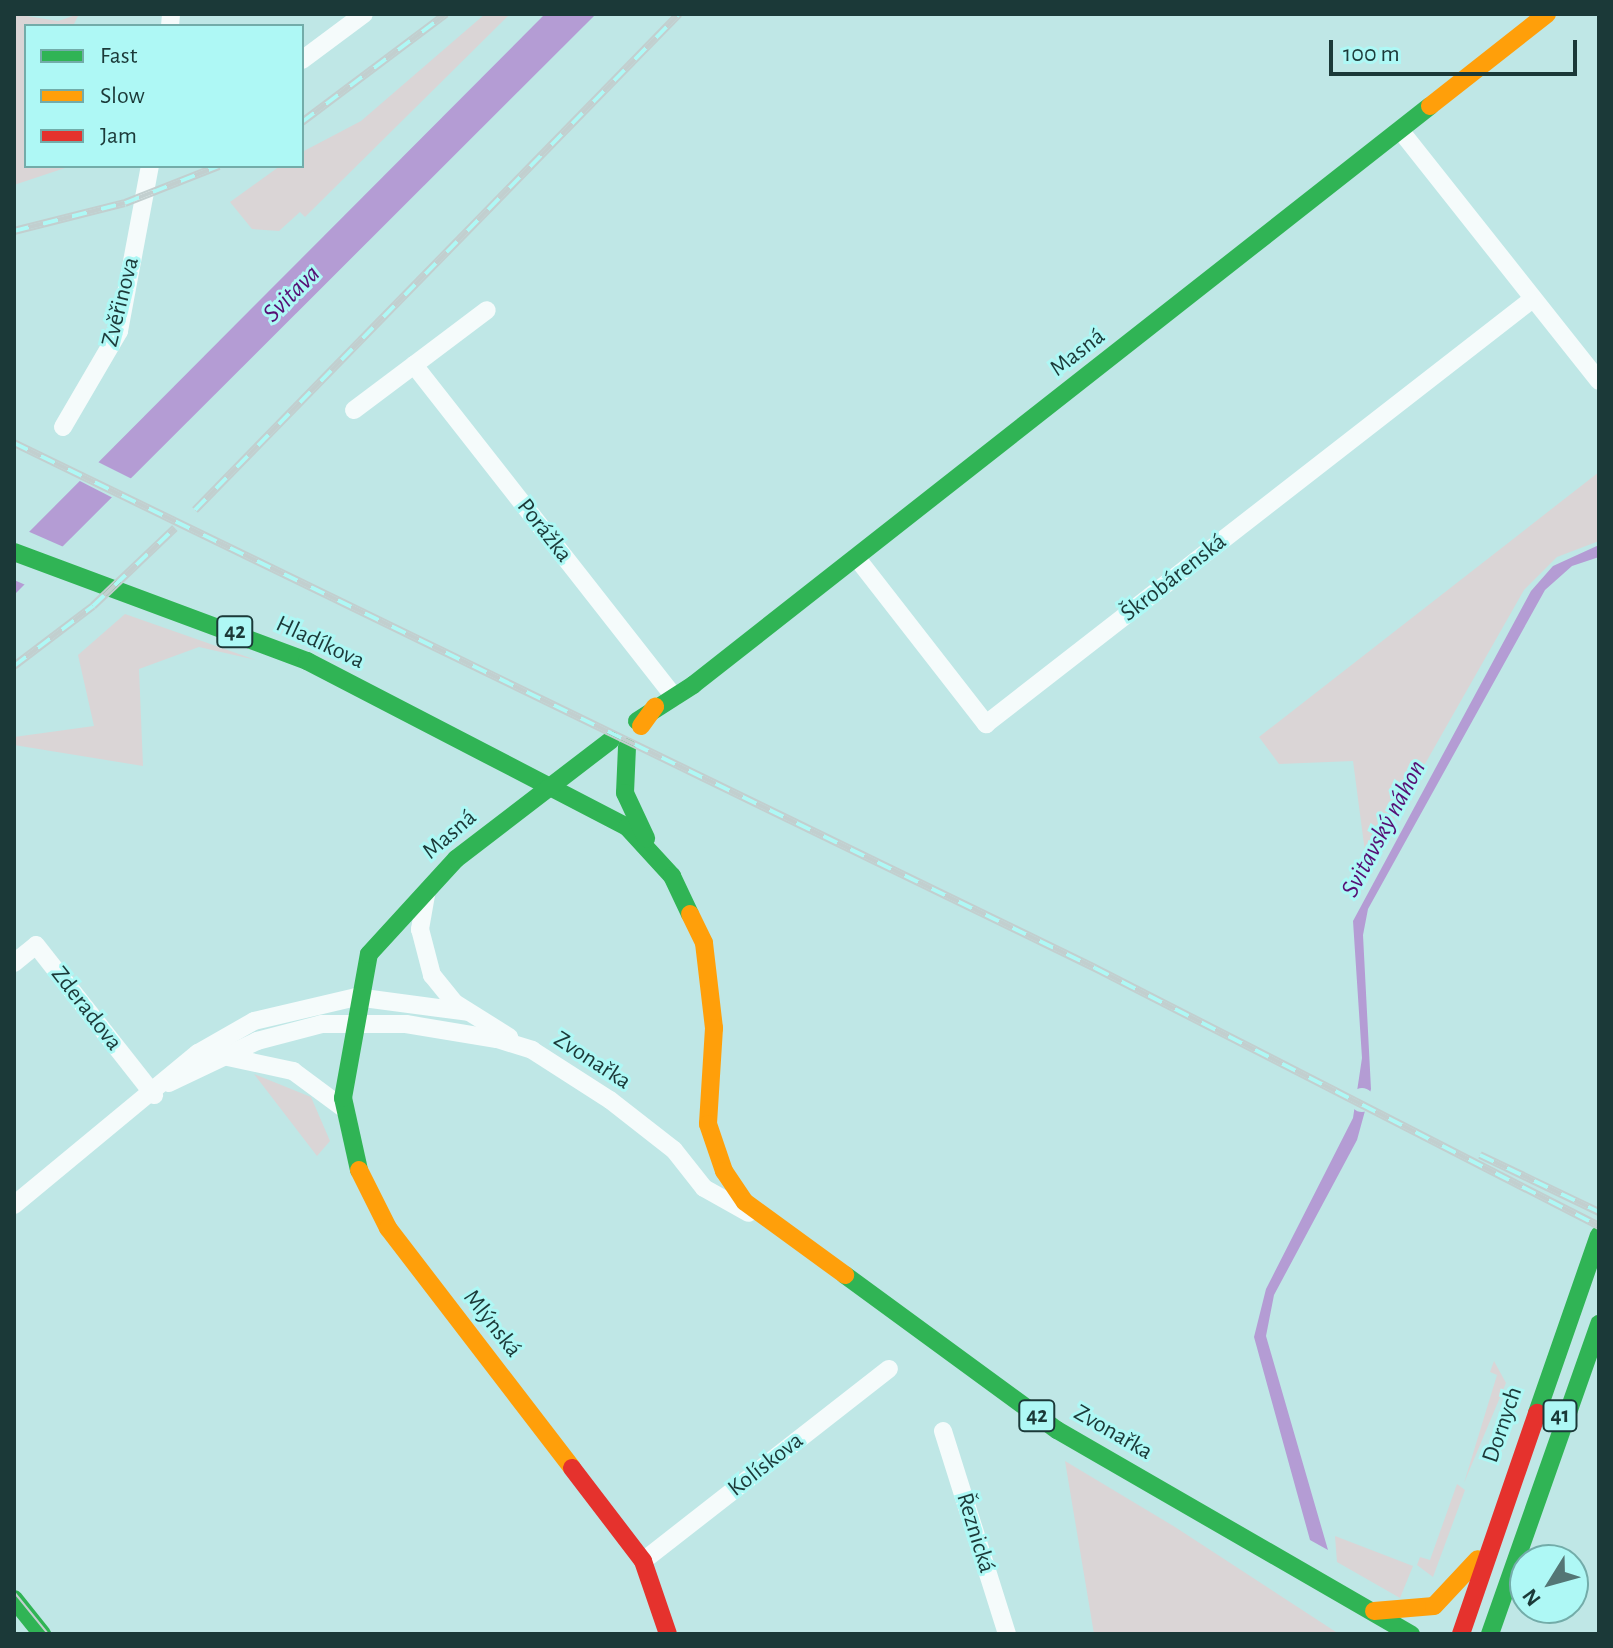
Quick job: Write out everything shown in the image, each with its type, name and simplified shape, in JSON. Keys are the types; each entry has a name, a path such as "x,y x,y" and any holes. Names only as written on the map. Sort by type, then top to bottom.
{"main road":[{"name":"Masná","path":"638,724 655,707 674,697 856,557 1547,14"},
{"name":"Hladíkova","path":"14,552 63,573 307,661 549,786"},
{"name":"Masná","path":"352,1021 369,954 429,885 549,786 619,744 625,793 654,853"},
{"name":"Zvonařka","path":"549,786 604,810 654,853 704,943 714,1011 710,1135 737,1193 768,1221 1057,1430 1411,1634"},
{"name":"Mlýnská","path":"352,1021 343,1108 359,1170 388,1228 643,1561 668,1634"},
{"name":"Dornych","path":"1461,1634 1486,1548 1599,1235"},
{"name":"41","path":"1490,1634 1500,1597 1594,1347 1599,1324"},
{"path":"1361,1606 1434,1606 1486,1548"},
{"path":"1500,1597 1504,1634"},
{"path":"14,1599 42,1634"},
{"path":"1361,1606 1380,1634"}],"street":[{"path":"304,59 364,14"},
{"path":"1400,130 1530,301 1599,381"},
{"name":"Zvěřinova","path":"63,427 119,331 150,168"},
{"name":"Škrobárenská","path":"856,557 986,724 1530,301"},
{"path":"354,410 487,310"},
{"name":"Porážka","path":"414,365 674,697"},
{"path":"429,885 420,917 424,953 439,986 468,1012 532,1050"},
{"name":"Zderadova","path":"14,963 36,945 161,1089"},
{"path":"14,1205 161,1089 198,1053 239,1027 304,1004 356,997 468,1012"},
{"path":"161,1089 220,1056 298,1028 352,1021"},
{"name":"Zvonařka","path":"352,1021 449,1029 532,1050 674,1150 710,1193 768,1221"},
{"path":"220,1056 293,1071 343,1108"},
{"name":"Kolískova","path":"643,1561 889,1369"},
{"name":"Řeznická","path":"943,1431 1007,1634"}],"shaded area":[{"path":"14,14 58,21 79,14 74,24 24,24 24,168 65,168 14,185"},
{"path":"485,14 510,14 305,217 300,212 279,231 252,229 230,202 277,168 304,168 304,151 361,121"},
{"path":"1599,472 1599,541 1557,557 1524,590 1372,857 1365,852 1353,761 1279,764 1259,737"},
{"path":"125,614 256,660 199,647 139,669 143,766 14,745 14,737 94,726 78,655"},
{"path":"254,1074 311,1097 330,1141 317,1156"},
{"path":"1494,1361 1506,1383 1464,1483 1497,1375 1490,1372"},
{"path":"1065,1461 1175,1527 1336,1632 1094,1634"},
{"path":"1457,1484 1465,1490 1433,1577 1417,1565 1420,1557 1430,1560"},
{"path":"1335,1536 1413,1566 1400,1598 1337,1562"}],"water":[{"name":"Svitava","path":"545,14 596,14 14,595 14,547"},
{"path":"1599,545 1599,557 1572,566 1545,590 1368,909 1363,935 1371,1089 1357,1140 1274,1295 1266,1336 1328,1550 1310,1540 1254,1337 1266,1289 1353,1118 1362,1058 1353,921 1531,591 1553,566"}],"pier":[{"path":"94,460 134,480 115,499 76,479"},
{"path":"25,530 66,548 28,586 14,580 14,541"},
{"path":"1362,1088 1371,1091 1374,1100 1371,1109 1362,1112 1353,1109 1350,1100 1353,1091"}],"tram line":[{"path":"14,1592 48,1634"}],"railway":[{"path":"304,120 446,14"},
{"path":"195,510 679,14"},
{"path":"14,231 125,203 214,168"},
{"path":"14,443 1095,968 1599,1226"},
{"path":"14,666 93,606 175,528"},
{"path":"1480,1155 1599,1212"}],"traffic: fast":[{"path":"637,721 693,685 1430,106"},
{"path":"14,552 307,661 627,827 672,876 690,914"},
{"path":"359,1170 343,1098 369,954 456,859 611,740"},
{"path":"627,747 625,793 646,838"},
{"path":"1537,1413 1599,1235"},
{"path":"845,1275 1057,1430 1411,1634"},
{"path":"1490,1634 1599,1324"},
{"path":"14,1599 42,1634"}],"traffic: slow":[{"path":"1430,106 1547,14"},
{"path":"641,726 655,707"},
{"path":"690,914 704,943 714,1028 708,1124 724,1171 745,1202 845,1275"},
{"path":"359,1170 388,1228 572,1468"},
{"path":"1374,1611 1434,1606 1478,1559"}],"traffic: jam":[{"path":"1461,1634 1537,1413"},
{"path":"572,1468 643,1561 668,1634"}],"water label":[{"name":"Svitavský náhon","path":"1384,829"}]}
